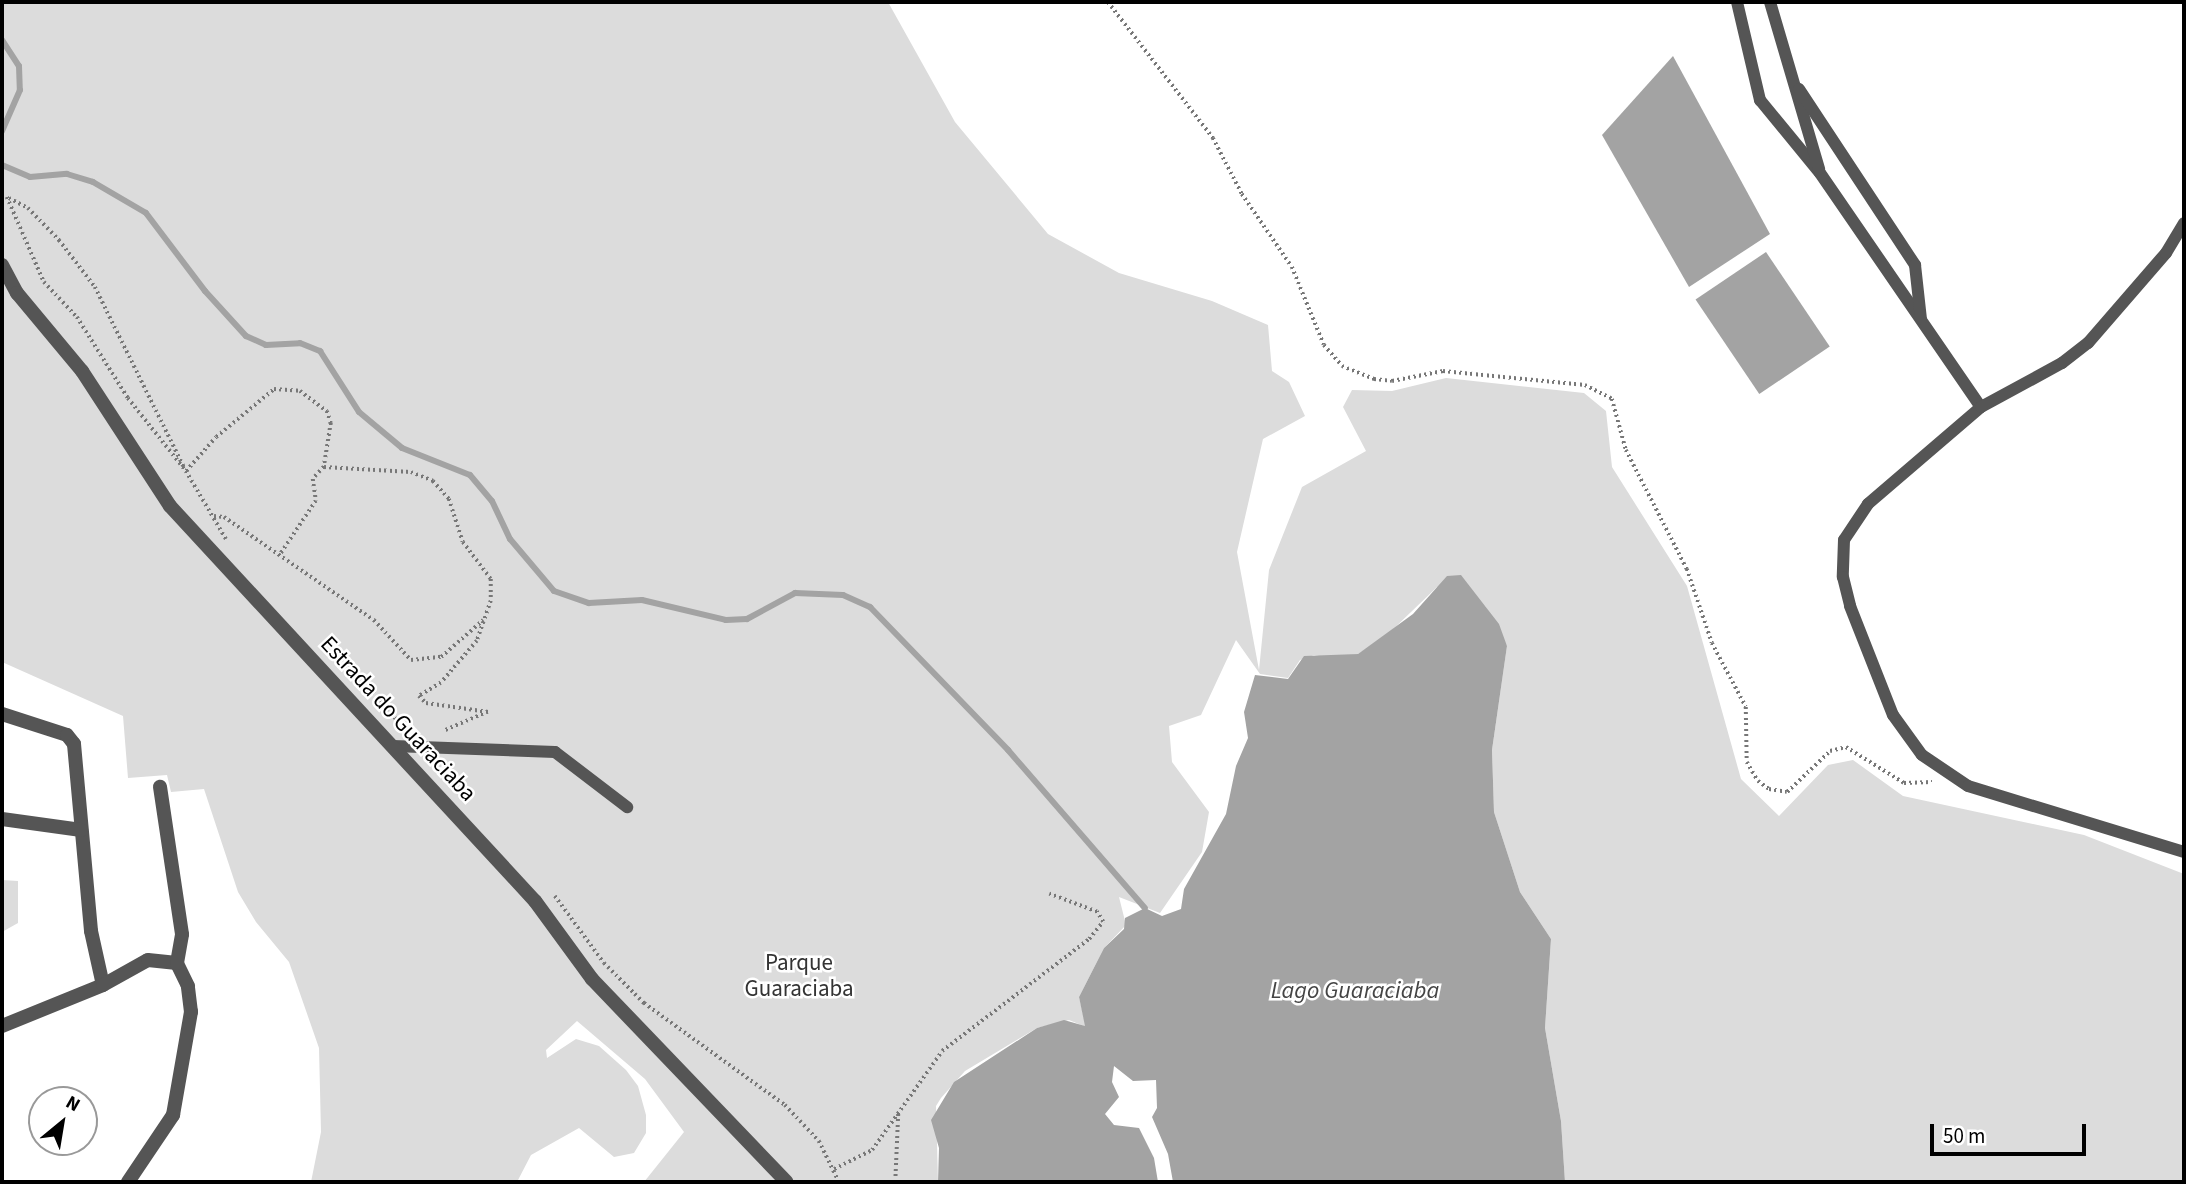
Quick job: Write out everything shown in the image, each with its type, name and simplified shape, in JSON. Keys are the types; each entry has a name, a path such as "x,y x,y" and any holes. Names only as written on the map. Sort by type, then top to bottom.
{"street":[{"name":"Estrada do Guaraciaba","path":"2,265 17,293 88,380 170,506 535,901 592,979 787,1182"},
{"path":"2,714 67,735 74,744 91,931 103,985"},
{"path":"128,1182 173,1115 191,1012 188,986 177,963 182,934 160,788"},
{"path":"2,819 81,830"},
{"path":"2,1026 103,985 148,960 177,963"}],"lane":[{"path":"1737,2 1755,88 1766,108 1820,173 1981,407"},
{"path":"1770,2 1799,89 1820,173"},
{"path":"1799,89 1914,265 1921,319"},
{"path":"2184,223 2166,253 2088,342 2062,363 1981,407 1868,504 1853,522 1843,551 1843,577 1850,606 1893,715 1922,755 1946,775 1996,795 2184,852"},
{"path":"393,746 555,752 627,807"}],"path":[{"path":"1108,2 1213,138 1242,194 1292,267 1324,345 1342,366 1374,379 1392,381 1443,371 1585,385 1612,399 1626,450 1688,569 1712,643 1746,708 1747,762 1758,780 1769,789 1787,792 1830,751 1846,747 1904,783 1919,785 1946,775"},
{"path":"2,196 28,208 95,287 130,364 181,453 186,471"},
{"path":"8,197 44,282 77,317 128,398 186,471 231,547"},
{"path":"186,471 245,410 283,387 300,391 329,415 324,467 313,479 316,501 279,555"},
{"path":"324,467 411,472 433,481 449,499 463,542 491,579 485,618 472,648 442,683 419,696 426,702 488,712 447,728 438,746"},
{"path":"214,516 224,517 374,620 416,662 428,661 452,650 485,618"},
{"path":"337,659 388,708 416,745"},
{"path":"553,894 621,981 644,1003 785,1105 819,1141 839,1182"},
{"path":"834,1169 872,1150 942,1051 1089,939 1103,922 1097,912 1049,894"},
{"path":"895,1182 899,1112"}],"green space":[{"name":"Parque Guaraciaba","path":"2,2 888,2 955,122 1048,234 1119,273 1212,301 1268,325 1272,371 1289,382 1305,416 1263,439 1237,552 1259,670 1269,570 1302,487 1366,451 1343,407 1352,390 1392,391 1446,378 1584,393 1606,411 1612,467 1687,586 1741,779 1779,816 1828,765 1853,760 1903,796 2084,835 2184,874 2184,1182 1565,1182 1561,1121 1545,1028 1551,939 1520,892 1494,812 1492,750 1507,646 1485,606 1437,587 1385,637 1358,654 1330,658 1314,655 1300,660 1288,678 1260,674 1236,640 1201,715 1169,726 1172,762 1209,812 1202,852 1160,913 1119,897 1126,925 1104,948 1079,997 1086,1027 1069,1020 1037,1028 965,1071 941,1098 936,1106 938,1182 644,1182 684,1132 645,1079 577,1021 546,1050 547,1058 576,1039 599,1046 626,1070 638,1086 646,1115 646,1133 634,1153 614,1157 579,1128 531,1155 517,1182 311,1182 321,1132 319,1048 289,962 256,922 238,892 204,789 171,792 167,775 128,778 123,716 2,662"},
{"path":"2,880 18,881 18,923 2,932"}],"water":[{"path":"1673,56 1770,234 1689,287 1602,135"},
{"path":"1766,252 1830,347 1759,394 1696,300"},
{"name":"Lago Guaraciaba","path":"1461,575 1499,624 1507,646 1492,750 1494,812 1520,892 1551,939 1545,1028 1561,1121 1565,1182 1173,1182 1168,1154 1152,1117 1157,1108 1156,1080 1133,1081 1114,1066 1112,1082 1119,1097 1105,1114 1114,1125 1139,1128 1154,1158 1158,1182 938,1182 939,1148 931,1120 954,1082 1037,1028 1064,1020 1085,1026 1079,997 1104,948 1124,929 1125,918 1145,908 1162,916 1181,909 1184,889 1226,814 1236,766 1248,738 1244,712 1255,675 1288,679 1304,656 1358,654 1413,614 1447,576"}],"waterway":[{"path":"2,40 19,66 20,90 2,131"},
{"path":"2,165 30,177 67,174 93,182 146,213 205,291 246,336 266,345 300,343 320,351 359,412 402,448 470,475 492,501 510,539 554,591 589,603 642,600 726,620 747,619 795,593 843,595 870,607 1008,750 1145,908"}]}
